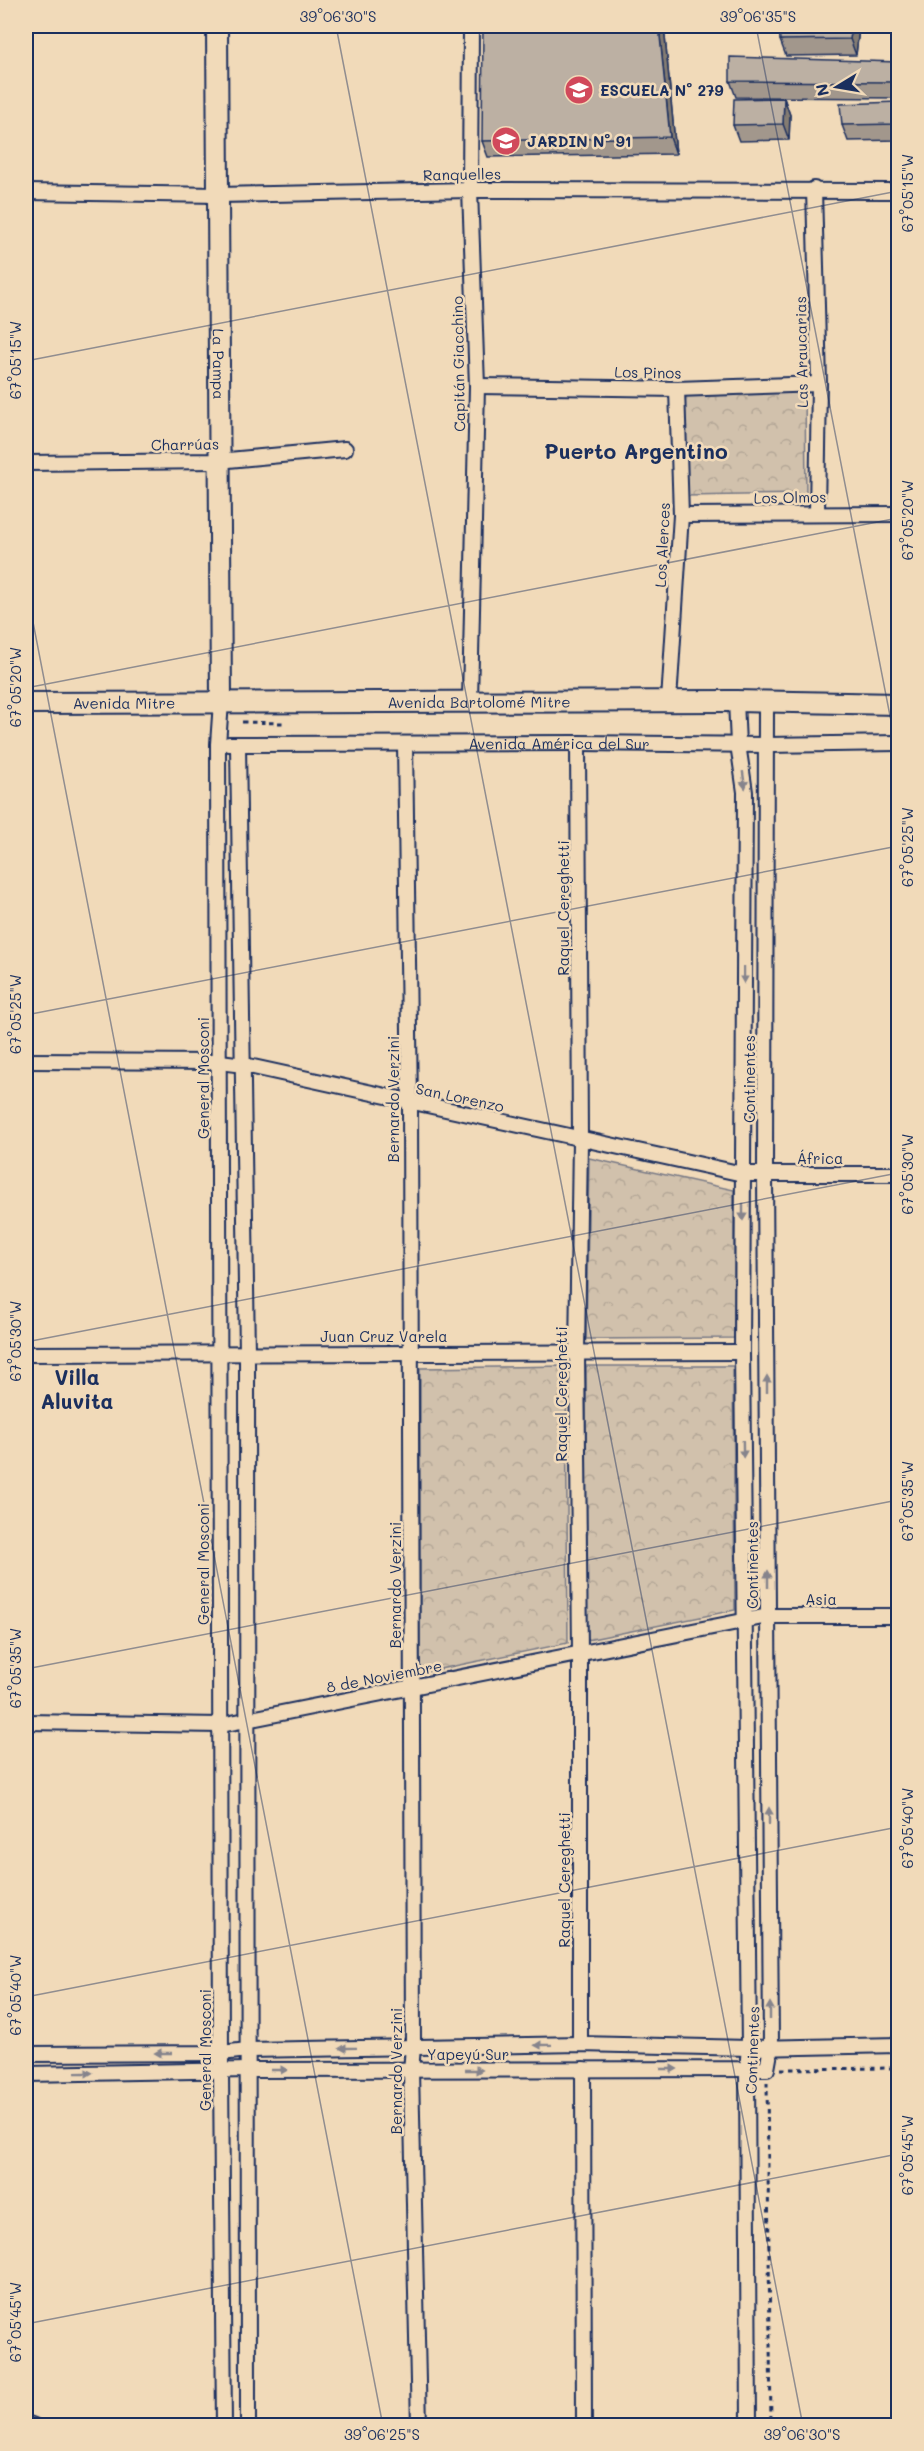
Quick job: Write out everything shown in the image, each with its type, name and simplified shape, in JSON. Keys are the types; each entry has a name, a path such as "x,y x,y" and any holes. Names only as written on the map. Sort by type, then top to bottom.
{"street":[{"name":"La Pampa","path":"217,26 221,702"},
{"name":"Capitán Giacchino","path":"470,701 477,386 470,190 471,26"},
{"name":"Ranquelles","path":"26,192 219,195 470,190 814,189 898,191"},
{"name":"Las Araucarias","path":"814,189 819,384 817,513"},
{"name":"Los Pinos","path":"477,386 677,389 819,384"},
{"name":"Los Alerces","path":"669,701 681,515 677,389"},
{"name":"Charrúas","path":"26,463 218,461 345,449"},
{"name":"Los Olmos","path":"681,515 898,514"},
{"name":"Avenida Bartolomé Mitre","path":"221,702 736,701"},
{"path":"736,701 898,704"},
{"name":"Continentes","path":"736,701 738,744 745,792 742,1352 749,2048 747,2069 749,2426"},
{"name":"Avenida Mitre","path":"26,703 221,702"},
{"name":"General Mosconi","path":"221,702 218,744 219,1354 224,2426"},
{"name":"Continentes","path":"766,703 765,1175 771,2047 766,2069"},
{"name":"Avenida América del Sur","path":"218,744 578,743 767,746 898,742"},
{"name":"Raquel Cereghetti","path":"578,743 580,1140 577,1353 580,2044"},
{"name":"Bernardo Verzini","path":"405,744 410,1103 413,2047 411,2071 419,2426"},
{"path":"238,745 247,1353 248,2426"},
{"name":"San Lorenzo","path":"26,1061 220,1062 244,1065 743,1174"},
{"name":"África","path":"743,1174 898,1174"},
{"name":"Juan Cruz Varela","path":"26,1354 742,1352"},
{"name":"Asia","path":"744,1620 768,1616 898,1616"},
{"name":"8 de Noviembre","path":"26,1722 221,1725 744,1620"},
{"name":"Yapeyú Sur","path":"26,2054 221,2053 248,2050 580,2044 749,2048 898,2045"},
{"path":"583,2069 585,2426"},
{"name":"Yapeyú Sur","path":"26,2074 249,2070 766,2069"},
{"path":"26,2423 34,2426"}],"path":[{"path":"766,2069 898,2068"},
{"name":"Continentes","path":"766,2069 771,2426"}],"green space":[{"path":"805,388 806,494 685,496 684,389"},
{"path":"589,1158 734,1190 734,1338 586,1339"},
{"path":"566,1366 568,1643 420,1673 420,1368"},
{"path":"586,1366 733,1366 735,1610 587,1640"}],"building":[{"name":"ESCUELA N° 279","path":"483,26 659,26 670,137 482,141"},
{"path":"779,26 852,26 850,39 780,40"},
{"path":"730,57 898,62 898,82 730,81"},
{"path":"784,98 783,124 733,125 734,99"},
{"path":"898,102 898,124 842,125 840,104"}],"place":[{"name":"ESCUELA N° 279","path":"579,90"},
{"name":"JARDIN N° 91","path":"506,141"}],"district":[{"name":"Puerto Argentino","path":"636,450"},
{"name":"Villa Aluvita","path":"77,1388"}]}
